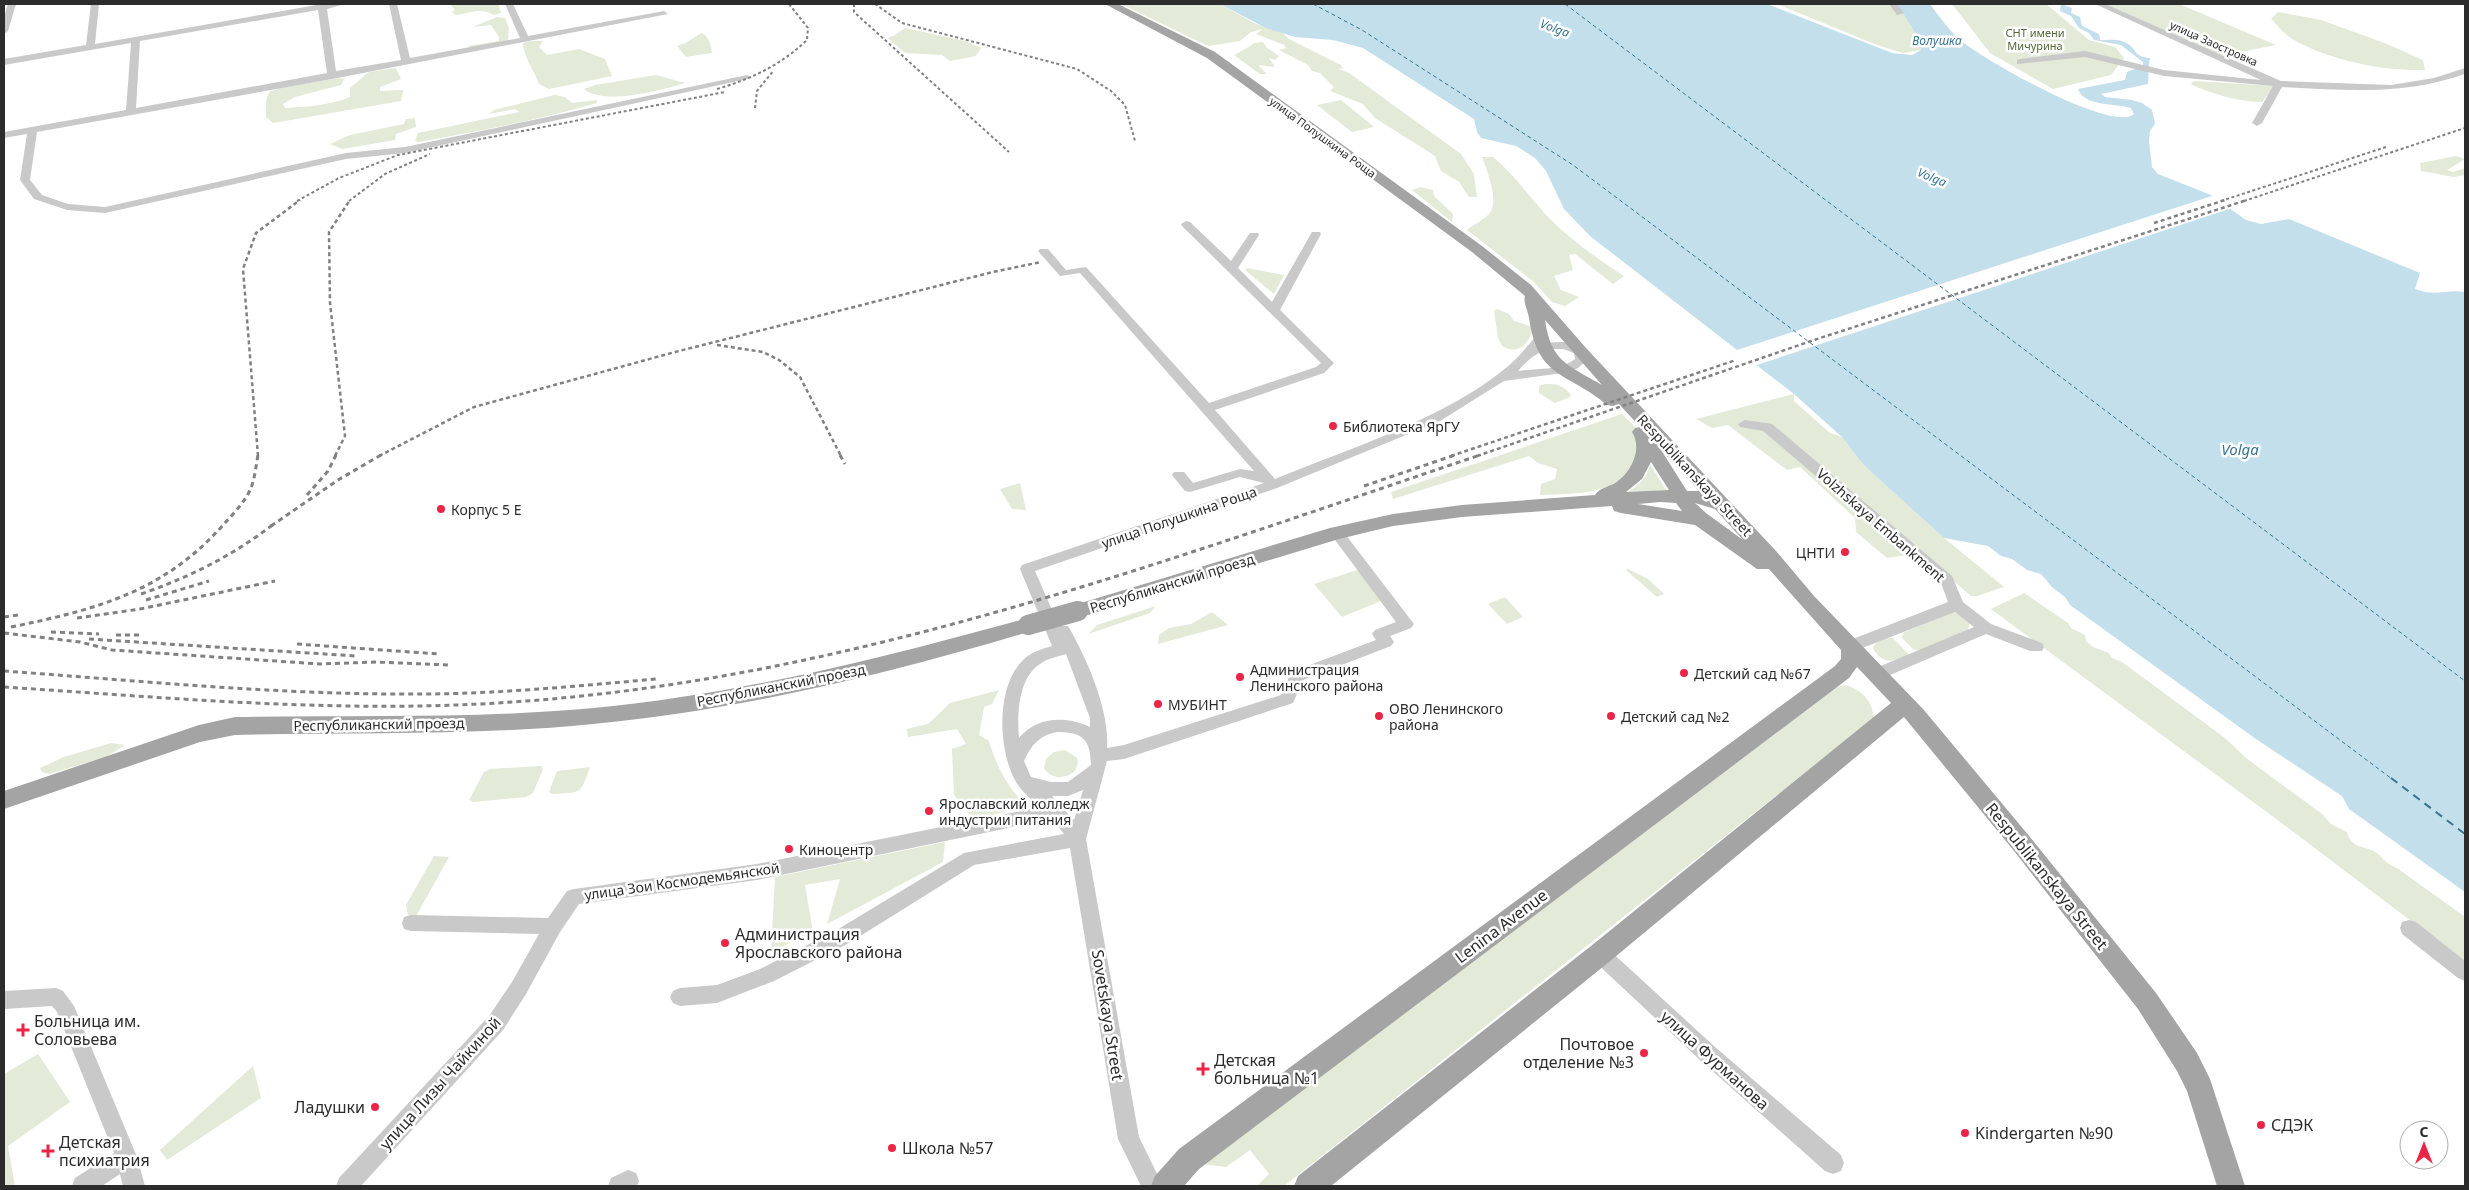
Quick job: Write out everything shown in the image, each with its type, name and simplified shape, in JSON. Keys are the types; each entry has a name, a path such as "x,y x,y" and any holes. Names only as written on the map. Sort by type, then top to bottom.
{"main road":[{"name":"улица Полушкина Роща","path":"1110,4 1212,55 1477,250 1526,288 1580,351"},
{"name":"улица Полушкина Роща","path":"1526,288 1535,306 1541,343"},
{"name":"Respublikanskaya Street","path":"1541,343 1550,358 1607,395 1631,419 1646,438 1693,518 1733,542 1771,569 1807,601 1851,646 1890,688 2022,844 2147,1002 2171,1036 2200,1088 2231,1186"},
{"name":"Respublikanskaya Street","path":"1580,351 1769,556 1807,601"},
{"name":"Республиканский проезд","path":"1575,502 1610,493 1636,476 1646,453 1646,438"},
{"name":"Республиканский проезд","path":"4,800 199,734 235,726 531,721 658,708 820,680 1078,611 1337,533 1406,518 1575,502 1681,496 1710,499 1720,504"},
{"name":"Республиканский проезд","path":"1550,504 1610,506 1693,518"},
{"path":"1693,518 1711,518 1718,514 1721,509 1720,504"},
{"name":"Lenina Avenue","path":"1165,1186 1189,1158 1842,672 1852,660 1851,646"},
{"path":"1308,1186 1600,954 1890,688 1863,673 1842,672"}],"street":[{"path":"4,31 12,4"},
{"path":"90,47 95,4"},
{"path":"4,62 341,4"},
{"path":"393,4 406,62"},
{"path":"509,4 525,40"},
{"path":"1894,4 1900,13"},
{"name":"улица Заостровка","path":"2099,4 2279,84"},
{"path":"322,7 332,76"},
{"path":"4,135 664,14"},
{"path":"132,111 136,39"},
{"path":"2020,62 2055,56 2085,54 2159,72 2279,84 2391,88 2436,81 2465,71"},
{"path":"32,130 25,180 38,197 67,207 105,210 346,156 405,150 747,78"},
{"path":"2257,123 2279,84"},
{"path":"1186,224 1328,363 1320,370 1205,409"},
{"path":"1274,310 1316,234"},
{"path":"1232,268 1254,235"},
{"path":"1044,250 1064,274 1082,269 1270,482"},
{"path":"1541,343 1580,351 1581,360 1575,367 1566,370"},
{"name":"улица Полушкина Роща","path":"1492,385 1541,343"},
{"name":"улица Полушкина Роща","path":"1030,567 1140,532 1435,418 1492,385 1514,375 1566,370"},
{"name":"Volzhskaya Embankment","path":"1746,424 1767,427 1907,545 1947,580 1957,605 1986,628 2036,647"},
{"path":"1179,475 1190,488 1240,473 1270,482"},
{"path":"1100,756 1124,752 1287,699 1297,676 1386,642 1380,634 1406,624 1337,533"},
{"name":"Sovetskaya Street","path":"1030,567 1098,718 1100,756 1078,839 1129,1139 1152,1186"},
{"path":"1851,646 1957,605"},
{"path":"1890,688 1918,657 1986,628"},
{"path":"1018,768 1028,738 1052,726 1068,725 1082,728 1093,736 1100,756 1088,780 1070,789 1050,790 1018,768 1010,745 1010,730 1018,685 1026,666 1040,656 1066,648"},
{"name":"Sovetskaya Street","path":"1018,768 1078,839"},
{"name":"улица Зои Космодемьянской","path":"574,897 757,872 1056,811"},
{"path":"680,997 717,994 767,975 842,937 970,858 1078,839"},
{"name":"улица Лизы Чайкиной","path":"346,1186 496,1023 519,988 554,926 574,897"},
{"path":"411,923 554,926"},
{"path":"2409,928 2465,972"},
{"name":"улица Фурманова","path":"1600,954 1707,1053 1833,1163"},
{"path":"4,1000 56,997 64,1006 126,1157 130,1178 134,1186"},
{"path":"83,1186 126,1157"}],"green space":[{"path":"450,4 498,4 501,13 494,15 480,11 456,15 452,12 455,10"},
{"path":"1121,4 1220,4 1256,24 1283,33 1289,39 1341,65 1343,69 1337,69 1349,73 1461,154 1474,174 1477,197 1469,197 1459,182 1441,171 1435,156 1375,118 1363,104 1330,91 1334,87 1320,73 1312,71 1308,65 1279,50 1286,48 1284,45 1256,34 1263,29 1251,32 1240,41 1208,46"},
{"path":"1777,4 1897,4 1916,34 1921,50 1903,53 1877,45"},
{"name":"СНТ имени Мичурина","path":"1952,4 2046,4 2089,40 2115,47 2124,58 2111,75 2053,89 1990,53"},
{"path":"2104,4 2179,4 2276,45 2220,56"},
{"path":"2278,12 2321,20 2387,44 2423,60 2425,70 2392,69 2324,54 2294,40 2285,33 2271,19"},
{"path":"497,17 505,18 509,28 508,41 472,48 468,46 499,41 499,37 491,25 473,27"},
{"path":"905,28 965,41 981,48 976,56 950,61 942,55 905,53 888,38"},
{"path":"702,33 709,42 712,53 686,57 677,46"},
{"path":"543,41 539,47 547,55 579,49 605,59 612,76 549,89 539,84 527,59 523,43"},
{"path":"1263,42 1266,47 1279,56 1275,60 1269,58 1275,67 1258,65 1267,74 1260,74 1234,55 1254,43"},
{"path":"396,68 401,79 380,87 380,91 403,90 401,101 273,123 266,117 266,102 269,92 280,88 338,78 344,79 341,85 295,97 283,104 285,108 327,104 350,97 350,88 369,72"},
{"path":"656,75 685,83 633,95 619,96 593,94 584,89 595,85"},
{"path":"2195,81 2275,86 2262,102 2254,102 2227,97 2192,85 2191,83"},
{"path":"555,95 565,97 572,103 597,100 597,103 508,125 415,141 418,133 519,112 515,109 489,114 494,110"},
{"path":"1341,100 1374,127 1352,132 1317,105"},
{"path":"415,118 416,127 396,134 395,140 342,149 330,144 350,135 404,124 406,119"},
{"path":"2456,156 2465,159 2447,170 2453,172 2465,168 2465,175 2454,177 2421,171 2420,163"},
{"path":"1482,157 1493,157 1561,230 1587,251 1624,276 1613,284 1575,254 1569,255 1573,270 1554,276 1561,290 1579,297 1565,306 1552,302 1534,282 1467,230 1488,215 1492,207 1493,193"},
{"path":"1420,187 1433,190 1434,196 1453,214 1452,222 1412,190"},
{"path":"1247,268 1284,275 1274,294 1245,270"},
{"path":"1497,309 1509,314 1514,321 1533,327 1532,333 1523,346 1514,350 1502,346 1498,338 1494,311"},
{"path":"1545,384 1560,386 1571,395 1555,403 1539,393 1539,386"},
{"path":"1794,394 1794,401 1830,433 1842,437 1861,462 1881,481 1944,538 2004,587 1977,596 1971,596 1921,553 1887,558 1856,532 1855,518 1800,467 1787,470 1728,425 1712,428 1696,419"},
{"path":"1622,414 1638,432 1640,437 1639,448 1629,469 1620,479 1609,486 1583,493 1540,495 1541,484 1555,479 1557,469 1538,463 1529,456 1393,499 1391,492"},
{"path":"1650,464 1666,490 1628,492 1642,480"},
{"path":"1020,483 1026,510 1012,509 1000,489"},
{"path":"1360,569 1383,600 1342,617 1314,584"},
{"path":"1628,569 1648,579 1664,594 1657,597 1626,570"},
{"path":"2024,593 2068,623 2071,628 2085,635 2086,641 2093,647 2109,653 2112,658 2122,662 2225,738 2246,758 2322,814 2331,824 2347,832 2355,844 2378,854 2389,864 2465,917 2465,962 2287,827 1991,609"},
{"path":"1505,597 1523,617 1507,624 1488,604"},
{"path":"1156,606 1150,613 1088,634 1097,625"},
{"path":"1212,612 1228,625 1158,644 1159,635 1169,628 1191,624"},
{"path":"1952,612 1957,613 1970,623 1968,630 1920,651 1913,649 1902,638 1903,633"},
{"path":"1886,638 1893,638 1910,656 1894,661 1884,660 1880,657 1873,648 1876,643"},
{"path":"1847,685 1866,697 1874,718 1284,1186 1257,1186 1269,1174 1250,1150 1226,1167 1201,1164 1830,688"},
{"path":"999,690 992,704 984,707 979,735 989,741 1003,776 1026,806 974,820 954,795 952,749 966,744 957,729 908,737 907,729 928,724 950,703"},
{"path":"111,743 125,745 106,757 49,774 42,772 40,768 64,757"},
{"path":"1065,750 1077,758 1078,762 1075,771 1063,777 1051,775 1044,768 1046,759 1054,752"},
{"path":"541,766 543,769 533,793 526,797 473,802 469,800 484,772 490,769"},
{"path":"590,767 584,783 578,791 552,794 549,792 557,771"},
{"path":"945,842 943,862 827,924 840,879 805,885 813,932 771,952 775,877"},
{"path":"434,856 449,857 415,918 408,915 406,905"},
{"path":"38,1054 70,1102 8,1146 15,1186 4,1186 4,1074"},
{"path":"253,1066 261,1098 167,1160 160,1150"}],"water":[{"name":"Volga","path":"1220,4 1767,4 1892,53 1912,55 1921,50 1916,34 1897,4 1930,4 1947,27 1959,39 1992,62 2075,104 2101,113 2121,117 2134,114 2131,108 2093,102 2081,95 2078,89 2125,80 2127,72 2143,66 2143,62 2121,45 2094,40 2089,33 2079,28 2071,16 2060,11 2061,4 2072,8 2071,13 2080,17 2082,26 2099,34 2100,40 2125,42 2141,56 2150,58 2148,84 2101,94 2105,97 2142,103 2152,110 2155,124 2150,131 2149,141 2152,167 2158,174 2211,195 2246,220 2261,224 2289,219 2420,273 2415,289 2435,293 2465,292 2465,892 2349,809 2342,796 2256,739 2070,605 2065,597 2052,587 2041,574 2027,570 2012,559 2001,556 1988,546 1944,538 1861,462 1842,437 1794,394 1590,236 1564,209 1546,171 1535,158 1516,146 1481,138 1477,132 1474,119 1363,48 1333,40 1295,37 1266,28"}],"pier":[{"path":"2215,195 2232,208 1754,366 1734,351"}],"ferry route":[{"path":"1313,4 1362,30 1573,165 2392,779"},
{"path":"1565,4 2465,681"},
{"path":"2391,778 2465,834"}],"railway":[{"path":"717,89 742,81 765,70 787,57 807,40 808,28 789,4"},
{"path":"854,4 854,12 1009,152"},
{"path":"875,4 902,23 1077,69 1111,91 1125,105 1135,141"},
{"path":"755,108 757,91 774,70"},
{"path":"297,201 339,178 398,155 725,92"},
{"path":"2244,201 2465,128"},
{"path":"2221,201 2386,147"},
{"path":"350,200 385,174 430,154"},
{"path":"258,455 243,269 256,233 300,200"},
{"path":"335,456 345,436 330,303 329,232 350,200"},
{"path":"2154,223 2225,200"},
{"path":"1477,456 1814,340 2247,200"},
{"path":"379,456 474,407 675,352 993,272 1041,262"},
{"path":"717,345 763,352 779,360 800,377 841,456"},
{"path":"1451,456 1736,360"},
{"path":"11,627 99,605 126,595 177,567 200,548 242,503 252,484 258,455"},
{"path":"307,495 328,471 336,455"},
{"path":"271,526 338,480 381,455"},
{"path":"840,455 845,464"},
{"path":"1364,486 1455,455"},
{"path":"4,687 194,700 385,706 512,702 637,689 760,669 882,642 1004,610 1124,574 1480,455"},
{"path":"271,526 275,523"},
{"path":"141,594 194,573 228,555 271,526"},
{"path":"146,600 209,581"},
{"path":"77,618 140,609 275,581"},
{"path":"4,617 18,615"},
{"path":"51,632 99,634"},
{"path":"4,633 80,642 112,650 320,664 376,662 448,665"},
{"path":"116,635 140,635"},
{"path":"89,639 356,656"},
{"path":"297,644 439,654"},
{"path":"4,671 211,687 367,694 478,693 656,679"}],"place":[{"name":"Библиотека ЯрГУ","path":"1333,426"},
{"name":"Корпус 5 E","path":"441,509"},
{"name":"ЦНТИ","path":"1845,552"},
{"name":"Детский сад №67","path":"1684,673"},
{"name":"Администрация Ленинского района","path":"1240,677"},
{"name":"МУБИНТ","path":"1158,704"},
{"name":"ОВО Ленинского района","path":"1379,716"},
{"name":"Детский сад №2","path":"1611,716"},
{"name":"Ярославский колледж индустрии питания","path":"929,811"},
{"name":"Киноцентр","path":"789,849"},
{"name":"Администрация Ярославского района","path":"725,943"},
{"name":"Больница им. Соловьева","path":"23,1030"},
{"name":"Почтовое отделение №3","path":"1644,1053"},
{"name":"Детская больница №1","path":"1203,1069"},
{"name":"Ладушки","path":"375,1107"},
{"name":"СДЭК","path":"2261,1125"},
{"name":"Kindergarten №90","path":"1965,1133"},
{"name":"Школа №57","path":"892,1148"},
{"name":"Детская психиатрия","path":"48,1151"}],"water label":[{"name":"Волушка","path":"1937,40"}]}
